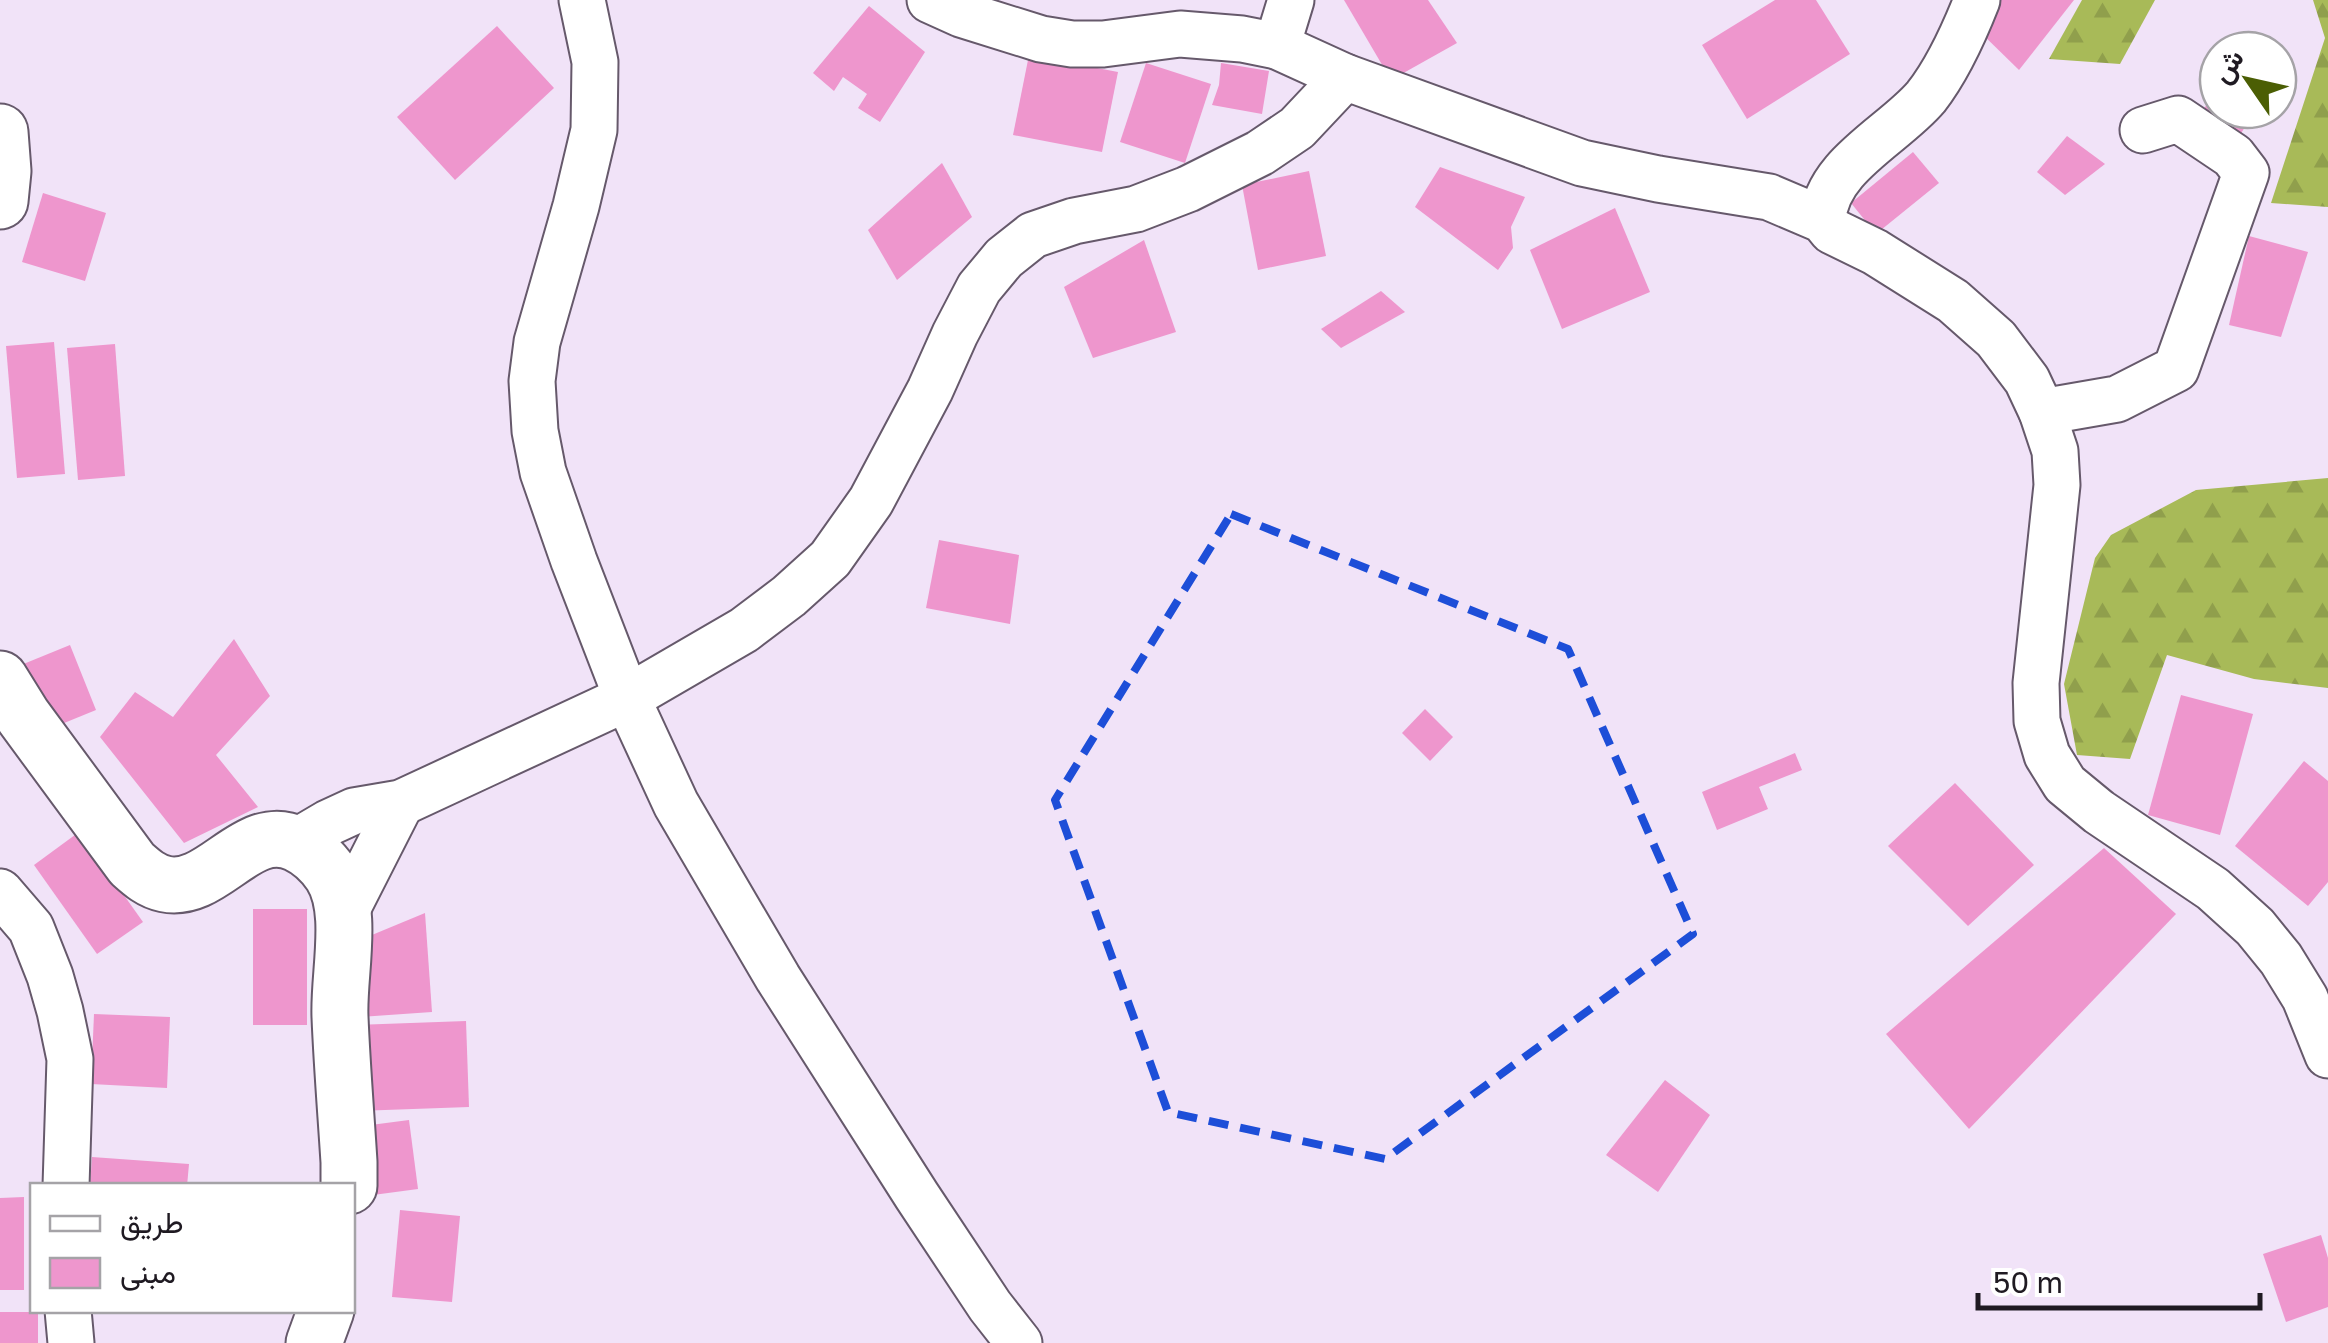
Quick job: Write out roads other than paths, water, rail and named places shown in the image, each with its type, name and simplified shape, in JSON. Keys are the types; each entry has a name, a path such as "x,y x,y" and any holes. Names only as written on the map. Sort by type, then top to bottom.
{"street":[{"path":"582,0 595,62 594,130 537,342 532,381 543,472 627,698 676,804 778,978 916,1196 1019,1343"},
{"path":"930,0 1041,39 1072,44 1180,34 1276,46 1345,77 1582,163 1769,197 1822,220 1832,231 1875,252 1953,301 1996,338 2027,380 2055,450 2057,485 2036,683 2037,721 2047,755 2066,784 2099,812 2213,888 2255,927 2305,998 2328,1054"},
{"path":"1276,46 1292,0"},
{"path":"1822,220 1827,196 1835,182 1926,96 1946,66 1977,0"},
{"path":"294,842 354,812 402,803 627,698 744,630 830,559 871,501 980,288 1004,258 1033,235 1188,190 1260,153 1296,128 1345,77"},
{"path":"2042,412 2117,399 2176,368 2183,351 2246,173 2232,156 2178,119 2143,130"},
{"path":"0,132 0,201"},
{"path":"8,706 132,864 148,878 176,885 194,881 250,846 279,838 294,842 324,864 342,896 340,1012 348,1183"},
{"path":"343,918 402,803"},
{"path":"0,892 30,928 60,1011 70,1059 66,1183"},
{"path":"68,1313 71,1343"},
{"path":"314,1343 325,1313"}]}
